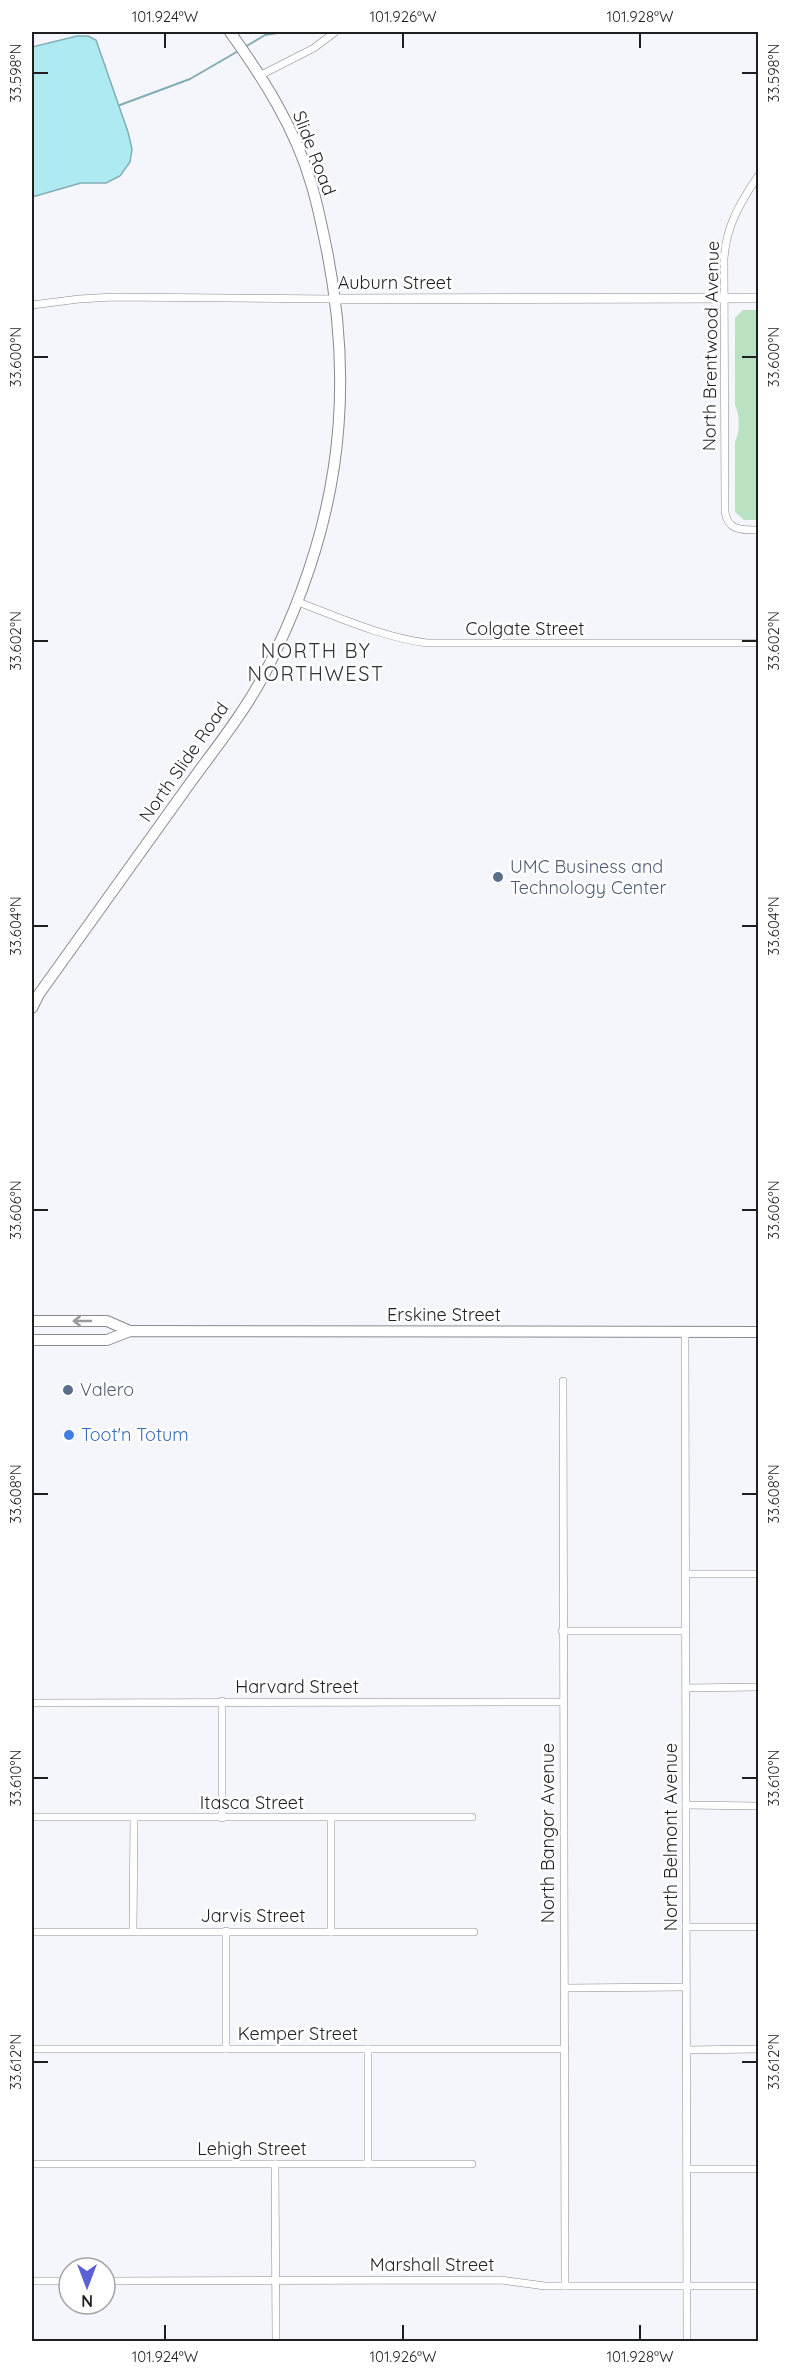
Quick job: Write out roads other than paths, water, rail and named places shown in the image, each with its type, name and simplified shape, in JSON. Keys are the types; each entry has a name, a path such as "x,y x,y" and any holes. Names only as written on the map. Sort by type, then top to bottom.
{"main road":[{"name":"Slide Road","path":"232,34 258,71 287,124 311,182 336,299"},
{"name":"North Slide Road","path":"32,1008 39,994 263,676 297,602 310,568 324,519 335,461 340,407 340,347 336,299"},
{"name":"Erskine Street","path":"32,1321 106,1321 130,1331"},
{"name":"Erskine Street","path":"32,1340 106,1340 130,1331 759,1332"}],"street":[{"path":"258,71 314,48 335,32"},
{"name":"North Brentwood Avenue","path":"759,176 739,204 727,236 724,298 725,512 729,524 742,530 759,530"},
{"name":"Auburn Street","path":"32,306 113,297 759,298"},
{"name":"Colgate Street","path":"297,602 395,638 427,643 759,643"},
{"name":"North Belmont Avenue","path":"686,1332 687,2342"},
{"name":"North Bangor Avenue","path":"563,1381 565,2286"},
{"path":"686,1574 759,1574"},
{"path":"562,1631 686,1631"},
{"path":"686,1688 759,1687"},
{"path":"222,1701 222,1818"},
{"name":"Harvard Street","path":"32,1703 562,1702"},
{"path":"686,1805 759,1806"},
{"name":"Itasca Street","path":"32,1817 472,1817"},
{"path":"133,1931 134,1818"},
{"path":"331,1818 331,1932"},
{"path":"686,1927 759,1928"},
{"path":"226,1931 226,2049"},
{"name":"Jarvis Street","path":"32,1932 474,1932"},
{"path":"565,1988 686,1987"},
{"name":"Kemper Street","path":"32,2049 565,2049"},
{"path":"368,2049 368,2164"},
{"path":"686,2050 759,2049"},
{"name":"Lehigh Street","path":"32,2164 472,2164"},
{"path":"275,2164 276,2339"},
{"path":"687,2169 759,2169"},
{"name":"Marshall Street","path":"117,2281 501,2280 545,2286 759,2286"},
{"path":"32,2281 57,2281"}],"water":[{"path":"77,36 88,36 96,40 128,132 132,149 130,162 120,176 106,183 81,183 32,197 32,47"}],"waterway":[{"path":"245,47 265,35 283,32"},
{"path":"120,105 190,79 240,50"}],"place":[{"name":"UMC Business and Technology Center","path":"498,877"},
{"name":"Valero","path":"68,1390"},
{"name":"Toot'n Totum","path":"69,1435"}],"district":[{"name":"NORTH BY NORTHWEST","path":"316,662"}]}
